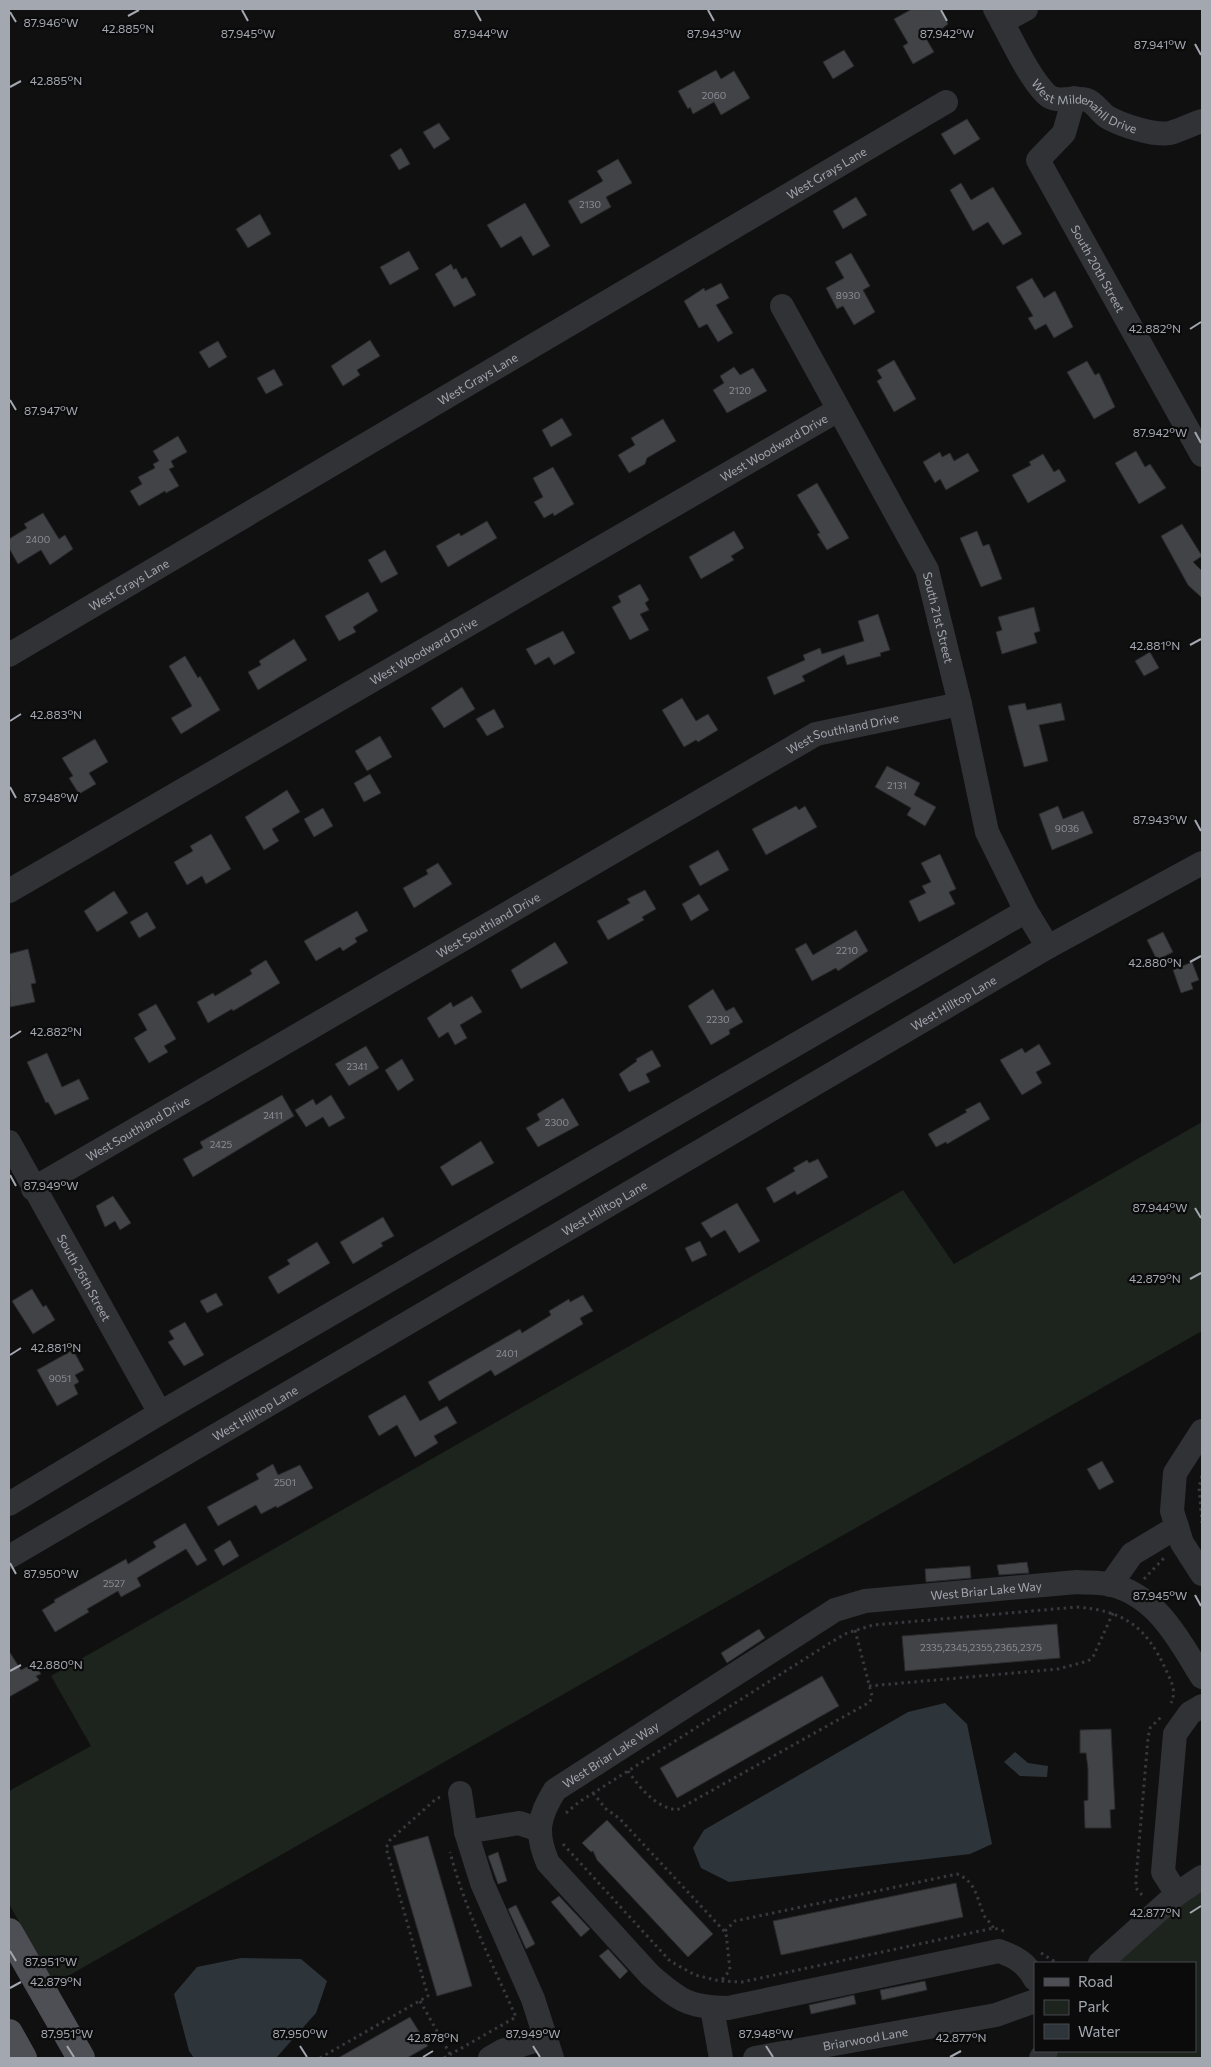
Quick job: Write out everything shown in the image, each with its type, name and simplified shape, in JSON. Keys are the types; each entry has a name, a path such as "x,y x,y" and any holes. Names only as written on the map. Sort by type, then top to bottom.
{"main road":[{"path":"9,1932 81,2058"},
{"path":"9,2033 23,2058"}],"street":[{"path":"999,15 1026,9"},
{"name":"West Mildenahll Drive","path":"999,15 1037,84 1048,96 1062,100 1074,98 1088,100 1115,121 1144,130 1168,133 1202,120"},
{"name":"South 20th Street","path":"1074,98 1064,133 1038,160 1202,455"},
{"name":"West Grays Lane","path":"9,655 946,102"},
{"name":"South 21st Street","path":"782,306 926,570 960,704 987,832 1026,911 1048,947"},
{"name":"West Woodward Drive","path":"9,891 838,410"},
{"name":"West Southland Drive","path":"33,1189 816,734 960,704"},
{"name":"West Hilltop Lane","path":"9,1557 1048,947 1202,863"},
{"path":"9,1504 160,1413 1026,911"},
{"name":"South 26th Street","path":"9,1142 33,1189 160,1413"},
{"path":"1202,1431 1175,1473 1172,1511 1182,1543 1202,1574"},
{"path":"1110,1584 1132,1554 1177,1526"},
{"name":"West Briar Lake Way","path":"1003,1942 720,2008 692,2005 668,1991 650,1974 548,1863 542,1850 540,1830 542,1810 555,1790 835,1610 865,1601 1077,1582 1110,1584 1131,1592 1166,1620 1202,1677"},
{"path":"1177,1894 1163,1872 1175,1734 1190,1713 1202,1706"},
{"path":"450,1795 457,1838 482,1883 533,1999 548,2048 502,2051 490,2058"},
{"path":"457,1838 519,1823 540,1830"},
{"path":"1101,1962 1177,1894 1202,1877"},
{"path":"1003,1942 1029,1968 1034,1977"},
{"name":"Briarwood Lane","path":"755,2058 996,2015 1034,2001"},
{"path":"720,2008 721,2058"},
{"path":"720,2008 737,2058"}],"path":[{"path":"1202,1476 1202,1523"},
{"path":"1139,1585 1150,1571 1162,1562 1167,1554"},
{"path":"564,1815 628,1770 833,1640 855,1630 873,1625 1077,1607 1113,1613 1134,1624 1155,1646 1174,1687 1173,1700 1162,1716 1150,1728 1148,1738 1136,1879 1136,1888 1142,1895"},
{"path":"869,1686 1058,1670 1088,1661 1100,1645 1113,1613"},
{"path":"628,1770 638,1786 656,1801 668,1809 677,1810 870,1702 872,1699 855,1630"},
{"path":"593,1793 606,1809 619,1818 725,1931 730,1970 720,1981"},
{"path":"442,1807 450,1795"},
{"path":"320,2058 428,1996 386,1848 390,1840 450,1795"},
{"path":"444,2058 516,2017 456,1878 457,1838"},
{"path":"561,1841 567,1850 670,1961 695,1975 720,1981 742,1982 994,1928"},
{"path":"725,1931 734,1921 957,1874 965,1877 974,1888 982,1904 983,1915 991,1921 1003,1942"},
{"path":"994,1928 1003,1942"},
{"path":"1035,1951 1056,1962"},
{"path":"420,2001 450,2054"}],"green space":[{"path":"1202,1122 1202,1331 54,1984 9,1904 9,1791 91,1746 51,1676 903,1190 954,1264"},
{"path":"1202,1888 1202,2058 1053,2058 1057,2052 1196,2052 1196,1962 1117,1962 1173,1911"}],"water":[{"path":"945,1703 967,1724 992,1844 970,1854 729,1882 701,1868 693,1848 704,1830 908,1712"},
{"path":"1015,1752 1028,1763 1048,1766 1047,1777 1020,1776 1004,1762"},
{"path":"241,1958 301,1959 327,1981 316,2013 276,2058 194,2058 189,2051 174,1994 197,1967"}],"building":[{"path":"912,9 940,9 948,24 927,40 934,52 913,64 903,46 908,43 894,19"},
{"path":"844,50 854,66 833,79 823,62"},
{"path":"716,70 721,79 734,71 750,98 721,115 714,102 693,114 678,91"},
{"path":"967,119 980,139 954,155 941,134"},
{"path":"439,123 450,139 434,149 423,132"},
{"path":"401,148 410,164 399,170 390,155"},
{"path":"618,159 632,183 606,197 611,207 581,224 568,201 603,181 597,171"},
{"path":"961,183 971,200 993,187 1022,234 1003,245 988,222 973,231 950,190"},
{"path":"856,197 867,215 843,229 833,211"},
{"path":"525,203 550,246 533,256 521,236 501,248 487,225"},
{"path":"260,214 271,234 248,248 236,229"},
{"path":"409,251 419,269 390,285 380,267"},
{"path":"851,253 870,286 863,290 875,312 854,325 843,306 837,309 826,288 844,278 835,262"},
{"path":"451,264 454,270 456,268 462,279 466,277 476,295 454,307 435,274"},
{"path":"1032,278 1044,298 1055,291 1073,327 1054,338 1046,324 1035,330 1028,318 1033,316 1016,287"},
{"path":"721,283 729,298 716,305 733,333 718,342 707,324 699,328 684,301 704,288 705,291"},
{"path":"370,340 380,356 357,370 360,375 343,386 331,366"},
{"path":"218,341 227,357 209,368 199,352"},
{"path":"894,360 916,399 894,412 877,381 882,378 877,370"},
{"path":"1087,361 1095,375 1099,373 1115,407 1094,419 1067,372"},
{"path":"734,367 740,375 753,368 767,391 727,413 713,390 724,383 720,376"},
{"path":"274,369 283,385 266,394 257,378"},
{"path":"562,418 572,435 551,447 542,430"},
{"path":"663,419 676,441 647,458 645,464 629,473 618,455 635,445 631,438"},
{"path":"178,436 187,452 171,461 174,467 169,469 179,486 166,493 165,491 139,506 130,491 142,484 138,477 155,468 153,464 159,461 153,451"},
{"path":"1136,451 1145,467 1150,464 1166,488 1139,504 1115,463"},
{"path":"940,452 942,457 950,453 954,461 968,453 979,471 946,490 940,479 935,483 923,462"},
{"path":"1043,454 1054,472 1059,469 1066,481 1028,503 1012,475 1031,465 1029,462"},
{"path":"553,467 574,504 554,516 553,513 544,518 534,502 543,497 533,478"},
{"path":"817,483 849,538 827,550 817,534 820,533 797,495"},
{"path":"43,513 59,539 65,535 73,549 50,565 41,550 18,564 9,548 9,539 27,528 24,524"},
{"path":"487,521 497,538 448,567 436,546 459,533 461,536"},
{"path":"1182,524 1202,556 1193,562 1202,571 1202,598 1188,585 1161,536"},
{"path":"734,531 744,548 731,556 734,560 701,579 689,557"},
{"path":"977,531 983,546 989,544 1002,579 981,587 960,538"},
{"path":"385,550 398,574 381,583 368,560"},
{"path":"640,584 649,600 645,603 649,610 640,614 649,630 630,640 612,607 621,602 618,596"},
{"path":"368,592 378,611 353,627 356,632 339,641 325,616"},
{"path":"1034,607 1040,631 1034,633 1037,643 1002,654 996,632 1002,630 998,617"},
{"path":"878,614 890,650 880,653 881,656 847,665 844,655 802,676 805,681 774,695 767,677 805,660 803,655 820,648 822,654 864,641 858,621"},
{"path":"563,631 575,653 554,665 549,657 535,665 526,649"},
{"path":"294,639 307,660 258,690 248,672 261,665 259,661"},
{"path":"1150,652 1159,668 1144,676 1135,661"},
{"path":"185,656 198,678 200,676 220,710 181,734 171,718 192,706 169,666"},
{"path":"462,687 475,709 444,728 431,708"},
{"path":"682,698 696,721 708,714 718,730 698,742 696,740 684,747 662,710"},
{"path":"1025,703 1027,710 1061,703 1065,720 1039,725 1048,761 1024,767 1008,706"},
{"path":"494,709 504,727 487,736 476,719"},
{"path":"380,736 392,757 367,771 355,751"},
{"path":"95,739 108,762 89,773 96,784 79,794 69,778 73,776 62,758"},
{"path":"887,766 920,783 914,795 936,807 925,826 907,815 911,808 875,787"},
{"path":"370,774 381,793 364,802 354,783"},
{"path":"287,790 300,812 272,829 279,841 264,850 245,817"},
{"path":"796,806 799,810 805,806 817,827 766,855 752,829"},
{"path":"1058,806 1063,819 1083,811 1093,833 1052,850 1039,814"},
{"path":"323,808 333,826 314,837 304,819"},
{"path":"211,834 231,869 206,884 202,876 187,885 174,862 193,851 190,846"},
{"path":"718,850 729,870 700,886 689,866"},
{"path":"940,854 956,889 949,892 955,904 919,922 909,901 926,893 922,886 931,882 921,863"},
{"path":"438,863 452,884 414,908 403,888 428,874 426,870"},
{"path":"645,890 656,909 642,917 644,920 608,940 597,921 630,903 627,899"},
{"path":"114,891 128,913 97,932 84,911"},
{"path":"699,894 709,910 691,921 682,904"},
{"path":"357,911 368,931 355,938 357,942 343,951 340,947 316,961 304,941"},
{"path":"147,912 156,928 139,938 130,922"},
{"path":"856,930 868,951 838,971 836,968 812,981 795,949 806,943 813,955"},
{"path":"1163,932 1173,952 1157,960 1147,940"},
{"path":"555,942 568,963 521,989 511,970"},
{"path":"28,949 36,983 31,984 35,1002 10,1007 9,954"},
{"path":"266,960 280,983 233,1011 232,1009 208,1023 197,1002 213,993 215,996 252,974 250,970"},
{"path":"1192,962 1199,980 1191,983 1193,989 1181,993 1173,970"},
{"path":"713,989 726,1011 734,1007 743,1022 729,1030 730,1034 711,1045 688,1006"},
{"path":"472,996 482,1012 460,1025 467,1038 455,1045 448,1032 439,1038 427,1018 451,1002 453,1007"},
{"path":"156,1004 176,1039 164,1046 168,1052 149,1063 134,1038 147,1030 138,1014"},
{"path":"1039,1044 1051,1064 1036,1072 1042,1083 1022,1095 1000,1060 1022,1048 1025,1053"},
{"path":"366,1046 379,1068 349,1086 335,1064"},
{"path":"652,1050 661,1066 646,1074 650,1082 629,1092 619,1074 637,1061 636,1059"},
{"path":"47,1053 62,1087 79,1079 89,1099 55,1115 48,1102 46,1103 27,1062"},
{"path":"402,1059 414,1080 398,1091 385,1070"},
{"path":"282,1095 294,1116 193,1177 183,1159 203,1148 200,1142"},
{"path":"331,1095 345,1118 329,1127 323,1117 306,1127 295,1110 313,1099 316,1105"},
{"path":"563,1098 579,1125 538,1147 526,1128 540,1120 537,1114"},
{"path":"980,1102 990,1119 947,1144 946,1142 936,1147 928,1134 967,1112 965,1110"},
{"path":"481,1141 494,1163 452,1186 440,1167"},
{"path":"818,1159 828,1177 797,1195 795,1191 774,1203 766,1188 795,1171 793,1168 807,1160 809,1163"},
{"path":"113,1196 131,1223 120,1230 115,1221 105,1227 96,1206"},
{"path":"737,1203 760,1241 739,1253 725,1230 711,1238 701,1223"},
{"path":"383,1217 394,1236 381,1243 383,1246 353,1264 340,1242"},
{"path":"700,1241 707,1255 692,1262 685,1248"},
{"path":"317,1242 330,1263 278,1294 268,1277 290,1264 287,1260"},
{"path":"32,1289 43,1307 46,1305 55,1320 33,1334 12,1301"},
{"path":"216,1293 223,1305 207,1313 200,1301"},
{"path":"583,1295 593,1311 580,1318 583,1324 495,1376 491,1370 439,1401 428,1382 520,1329 522,1333 551,1315 549,1311 569,1299 570,1302"},
{"path":"185,1322 204,1355 184,1366 168,1342 174,1339 169,1331"},
{"path":"73,1350 84,1370 75,1375 79,1382 74,1385 78,1394 57,1406 37,1370"},
{"path":"405,1395 420,1421 447,1406 457,1423 434,1436 438,1443 415,1457 397,1425 379,1436 368,1416"},
{"path":"1102,1461 1114,1482 1099,1490 1087,1469"},
{"path":"273,1464 278,1475 300,1465 313,1488 277,1508 276,1506 261,1514 256,1505 218,1526 207,1507 259,1479 256,1474"},
{"path":"185,1523 207,1560 197,1566 186,1549 137,1578 141,1586 121,1597 118,1591 87,1609 89,1612 55,1632 42,1610 55,1602 54,1600 126,1559 128,1564 156,1547 153,1542"},
{"path":"230,1540 239,1556 223,1566 214,1550"},
{"path":"1027,1562 1029,1573 999,1575 997,1565"},
{"path":"970,1566 971,1578 926,1582 925,1569"},
{"path":"1057,1624 1060,1658 905,1671 902,1636"},
{"path":"759,1629 765,1638 727,1663 721,1653"},
{"path":"9,1651 21,1670 34,1663 41,1674 36,1676 39,1680 9,1697"},
{"path":"822,1676 839,1706 677,1798 660,1768"},
{"path":"1111,1729 1115,1809 1110,1810 1111,1828 1085,1828 1084,1801 1088,1800 1088,1769 1086,1753 1080,1753 1080,1730"},
{"path":"607,1820 713,1934 688,1957 597,1860 593,1851 591,1852 582,1843"},
{"path":"428,1836 472,1986 437,1996 393,1846"},
{"path":"498,1852 507,1881 498,1884 488,1856"},
{"path":"956,1883 963,1917 781,1955 773,1921"},
{"path":"559,1896 590,1929 581,1937 551,1902"},
{"path":"516,1905 535,1944 526,1949 508,1909"},
{"path":"608,1949 628,1971 620,1979 599,1956"},
{"path":"925,1981 927,1990 882,2000 880,1990"},
{"path":"854,1995 856,2004 811,2014 809,2005"},
{"path":"410,2017 428,2046 407,2058 338,2058"}]}
